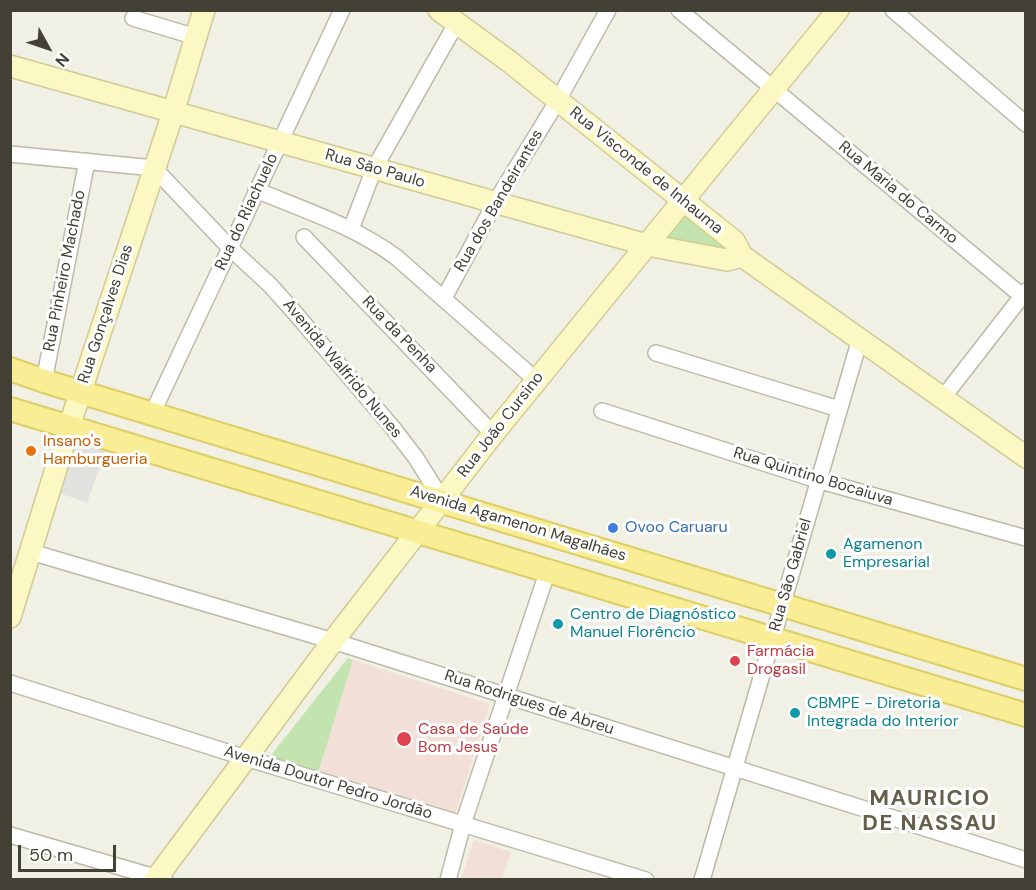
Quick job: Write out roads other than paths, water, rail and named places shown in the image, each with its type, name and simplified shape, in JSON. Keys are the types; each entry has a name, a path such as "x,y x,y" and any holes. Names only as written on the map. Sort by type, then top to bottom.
{"main road":[{"name":"Avenida Agamenon Magalhães","path":"10,369 783,606 1026,678"},
{"path":"10,409 418,530 1026,715"}],"street":[{"name":"Rua Gonçalves Dias","path":"10,617 69,427 173,113 204,10"},
{"name":"Rua do Riachuelo","path":"152,414 342,10"},
{"name":"Rua dos Bandeirantes","path":"444,298 495,203 558,100 608,10"},
{"name":"Rua Maria do Carmo","path":"680,10 1024,294"},
{"name":"Rua João Cursino","path":"159,879 246,758 418,530 536,380 838,10"},
{"path":"893,10 1026,124"},
{"path":"351,229 374,169 448,16"},
{"name":"Rua Visconde de Inhauma","path":"448,16 558,100 734,241 742,256 1026,457"},
{"path":"133,18 196,37"},
{"name":"Rua São Paulo","path":"10,66 647,245 727,260 742,256"},
{"path":"10,154 153,168"},
{"name":"Rua Pinheiro Machado","path":"44,381 87,161"},
{"name":"Avenida Walfrido Nunes","path":"153,168 230,248 270,285 393,428 416,458 443,501"},
{"path":"256,190 351,229 389,252 536,380"},
{"name":"Rua da Penha","path":"304,237 494,434"},
{"path":"942,399 1024,294"},
{"name":"Rua São Gabriel","path":"702,879 860,339"},
{"path":"656,353 839,409"},
{"name":"Rua Quintino Bocaiuva","path":"603,411 817,480 1026,538"},
{"name":"Rua Rodrigues de Abreu","path":"31,552 333,641 1026,860"},
{"path":"448,879 463,824 548,570"},
{"name":"Avenida Doutor Pedro Jordão","path":"10,683 246,758 645,879"},
{"path":"10,835 159,879"}],"place":[{"name":"Insano's Hamburgueria","path":"31,451"},
{"name":"Ovoo Caruaru","path":"613,528"},
{"name":"Agamenon Empresarial","path":"831,554"},
{"name":"Centro de Diagnóstico Manuel Florêncio","path":"558,624"},
{"name":"Farmácia Drogasil","path":"735,661"},
{"name":"CBMPE - Diretoria Integrada do Interior","path":"795,713"},
{"name":"Casa de Saúde Bom Jesus","path":"404,739"}],"district":[{"name":"MAURICIO DE NASSAU","path":"930,812"}]}
